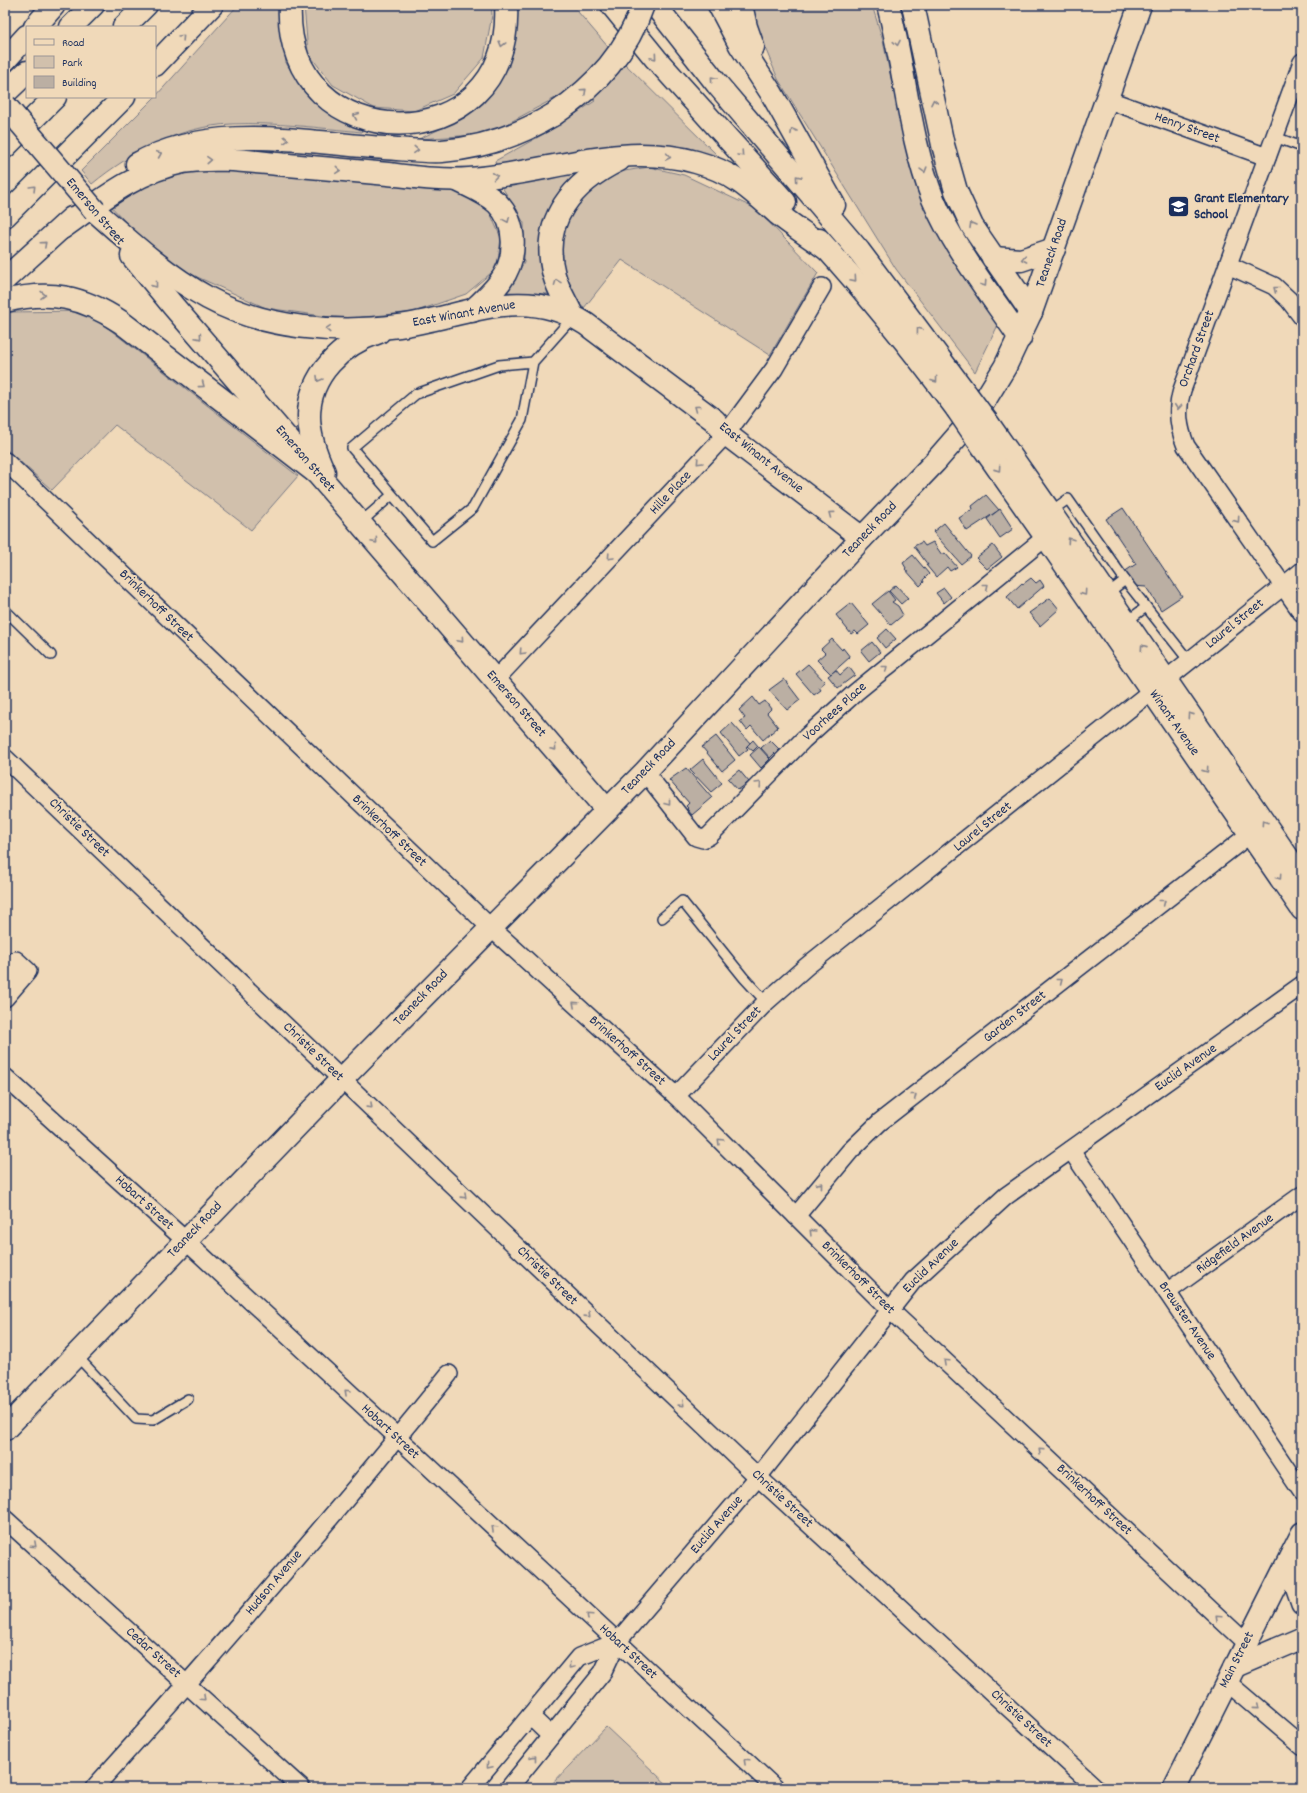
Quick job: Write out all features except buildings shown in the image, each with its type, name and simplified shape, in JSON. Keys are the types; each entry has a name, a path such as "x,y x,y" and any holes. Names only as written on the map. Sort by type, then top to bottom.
{"main road":[{"path":"35,26 54,5"},
{"path":"72,26 93,5"},
{"path":"125,26 146,5"},
{"path":"156,64 212,5"},
{"path":"290,5 291,26 296,51 306,74 322,93 342,109 364,119 401,125 425,122 446,115 464,103 480,87 494,67 502,46 506,25 506,5"},
{"path":"612,5 679,85 828,250 911,349 962,402"},
{"path":"5,279 62,228 93,196 121,174 161,153 195,142 214,139 248,138 440,151 471,147 501,140 527,129 553,115 577,98 610,66 627,41 643,5"},
{"path":"655,5 717,84 859,251"},
{"path":"719,5 740,44 772,94 859,251 982,429"},
{"path":"741,5 750,39 772,94"},
{"path":"888,5 919,150 934,200 949,232 1020,338"},
{"path":"913,5 951,177 962,208 993,258 1031,312"},
{"name":"Teaneck Road","path":"5,1429 185,1240 490,927 644,772 734,678 862,538 935,462 975,416 1005,367 1031,312 1140,5"},
{"path":"5,60 26,37"},
{"path":"5,93 26,73"},
{"path":"5,148 55,98"},
{"path":"5,216 123,98"},
{"name":"Emerson Street","path":"5,105 174,307 607,810"},
{"path":"62,228 116,190 137,178 167,167 199,160 247,161 456,179 498,176 606,156 629,154 656,155 684,159 726,173 743,183 779,214 828,250"},
{"path":"573,317 554,274 552,250 555,227 564,205 579,186 598,171 629,154"},
{"path":"456,179 482,192 496,203 508,219 513,242 511,261 501,281 472,311"},
{"name":"East Winant Avenue","path":"95,211 150,258 185,284 224,306 282,323 334,329 377,328 409,324 502,304 525,303 547,307 573,317 586,324 714,420 726,434 862,538"},
{"path":"993,258 1021,260 1054,249"},
{"path":"5,301 35,295 49,295 78,300 100,309 121,322 317,473"},
{"path":"335,494 320,465 311,435 309,409 317,383 336,357 351,344 368,335 409,324"},
{"name":"Winant Avenue","path":"982,429 1050,512 1126,622 1159,685 1250,834 1302,910"},
{"name":"Winant Avenue","path":"982,429 1046,538 1159,685 1302,878"}],"street":[{"name":"Orchard Street","path":"1302,62 1179,400 1178,415 1180,432 1186,446 1302,612"},
{"name":"Henry Street","path":"1106,99 1267,157"},
{"path":"1228,265 1274,286 1289,300 1302,317"},
{"name":"Hille Place","path":"496,680 726,434 774,369 822,287"},
{"name":"Brinkerhoff Street","path":"5,461 490,927 676,1096 889,1309 1246,1643"},
{"name":"Voorhees Place","path":"644,772 696,836 703,839 709,836 798,745 856,692 1046,538"},
{"name":"Laurel Street","path":"676,1096 766,1002 807,966 1302,570"},
{"name":"Christie Street","path":"5,758 758,1477 1096,1788"},
{"name":"Garden Street","path":"796,1216 850,1151 880,1122 1250,834"},
{"path":"5,998 28,971 10,966"},
{"name":"Euclid Avenue","path":"509,1788 603,1672 617,1642 758,1477 889,1309 913,1281 1006,1196 1302,985"},
{"name":"Hobart Street","path":"5,1077 185,1240 397,1439 775,1788"},
{"name":"Brewster Avenue","path":"1071,1150 1302,1492"},
{"name":"Ridgefield Avenue","path":"1167,1292 1302,1195"},
{"name":"Hudson Avenue","path":"94,1788 188,1684 397,1439 449,1374"},
{"name":"Cedar Street","path":"5,1519 301,1788"},
{"name":"Main Street","path":"1174,1788 1302,1533"},
{"path":"1292,1553 1294,1580 1302,1603"},
{"path":"1302,1638 1230,1674 1302,1746"},
{"name":"Euclid Avenue","path":"472,1787 579,1657 617,1642"},
{"path":"530,1716 551,1736"}],"lane":[{"path":"1275,137 1302,147"},
{"path":"533,362 499,365 416,394 352,448 432,541 473,508 522,420 533,362 573,317"},
{"path":"360,524 392,495"},
{"path":"1050,512 1068,499 1125,580 1189,661"},
{"path":"1107,594 1125,580"},
{"path":"1126,622 1146,607"},
{"path":"5,610 51,655"},
{"path":"662,918 682,901 744,978 766,1002"},
{"path":"76,1355 136,1419 153,1420 188,1399"}],"green space":[{"path":"238,5 278,5 286,63 309,98 361,129 362,132 264,124 232,124 213,126 175,135 140,151 107,172 92,184 81,171 154,98 156,98 156,96"},
{"path":"304,5 491,5 492,15 484,58 453,94 414,111 374,108 333,85 308,53"},
{"path":"514,5 572,5 609,48 724,162 658,146 567,152 496,165 495,161 549,131 595,101 572,89 488,134 419,139 467,116 509,67"},
{"path":"751,5 872,5 883,41 910,167 939,235 998,325 975,372 896,269 778,79 751,14"},
{"path":"586,165 556,202 550,294 505,292 524,263 524,223 502,187"},
{"path":"649,167 684,175 756,209 818,273 770,355 622,260 584,308 564,283 562,237 576,203 606,174"},
{"path":"201,168 455,190 488,208 501,238 497,268 466,294 414,312 344,319 266,308 184,271 135,232 108,203 139,185"},
{"path":"86,311 298,476 251,530 115,425 52,490 5,448 5,312"},
{"path":"606,1727 671,1788 554,1788 551,1785"}],"place":[{"name":"Grant Elementary School","path":"1179,207"}]}
